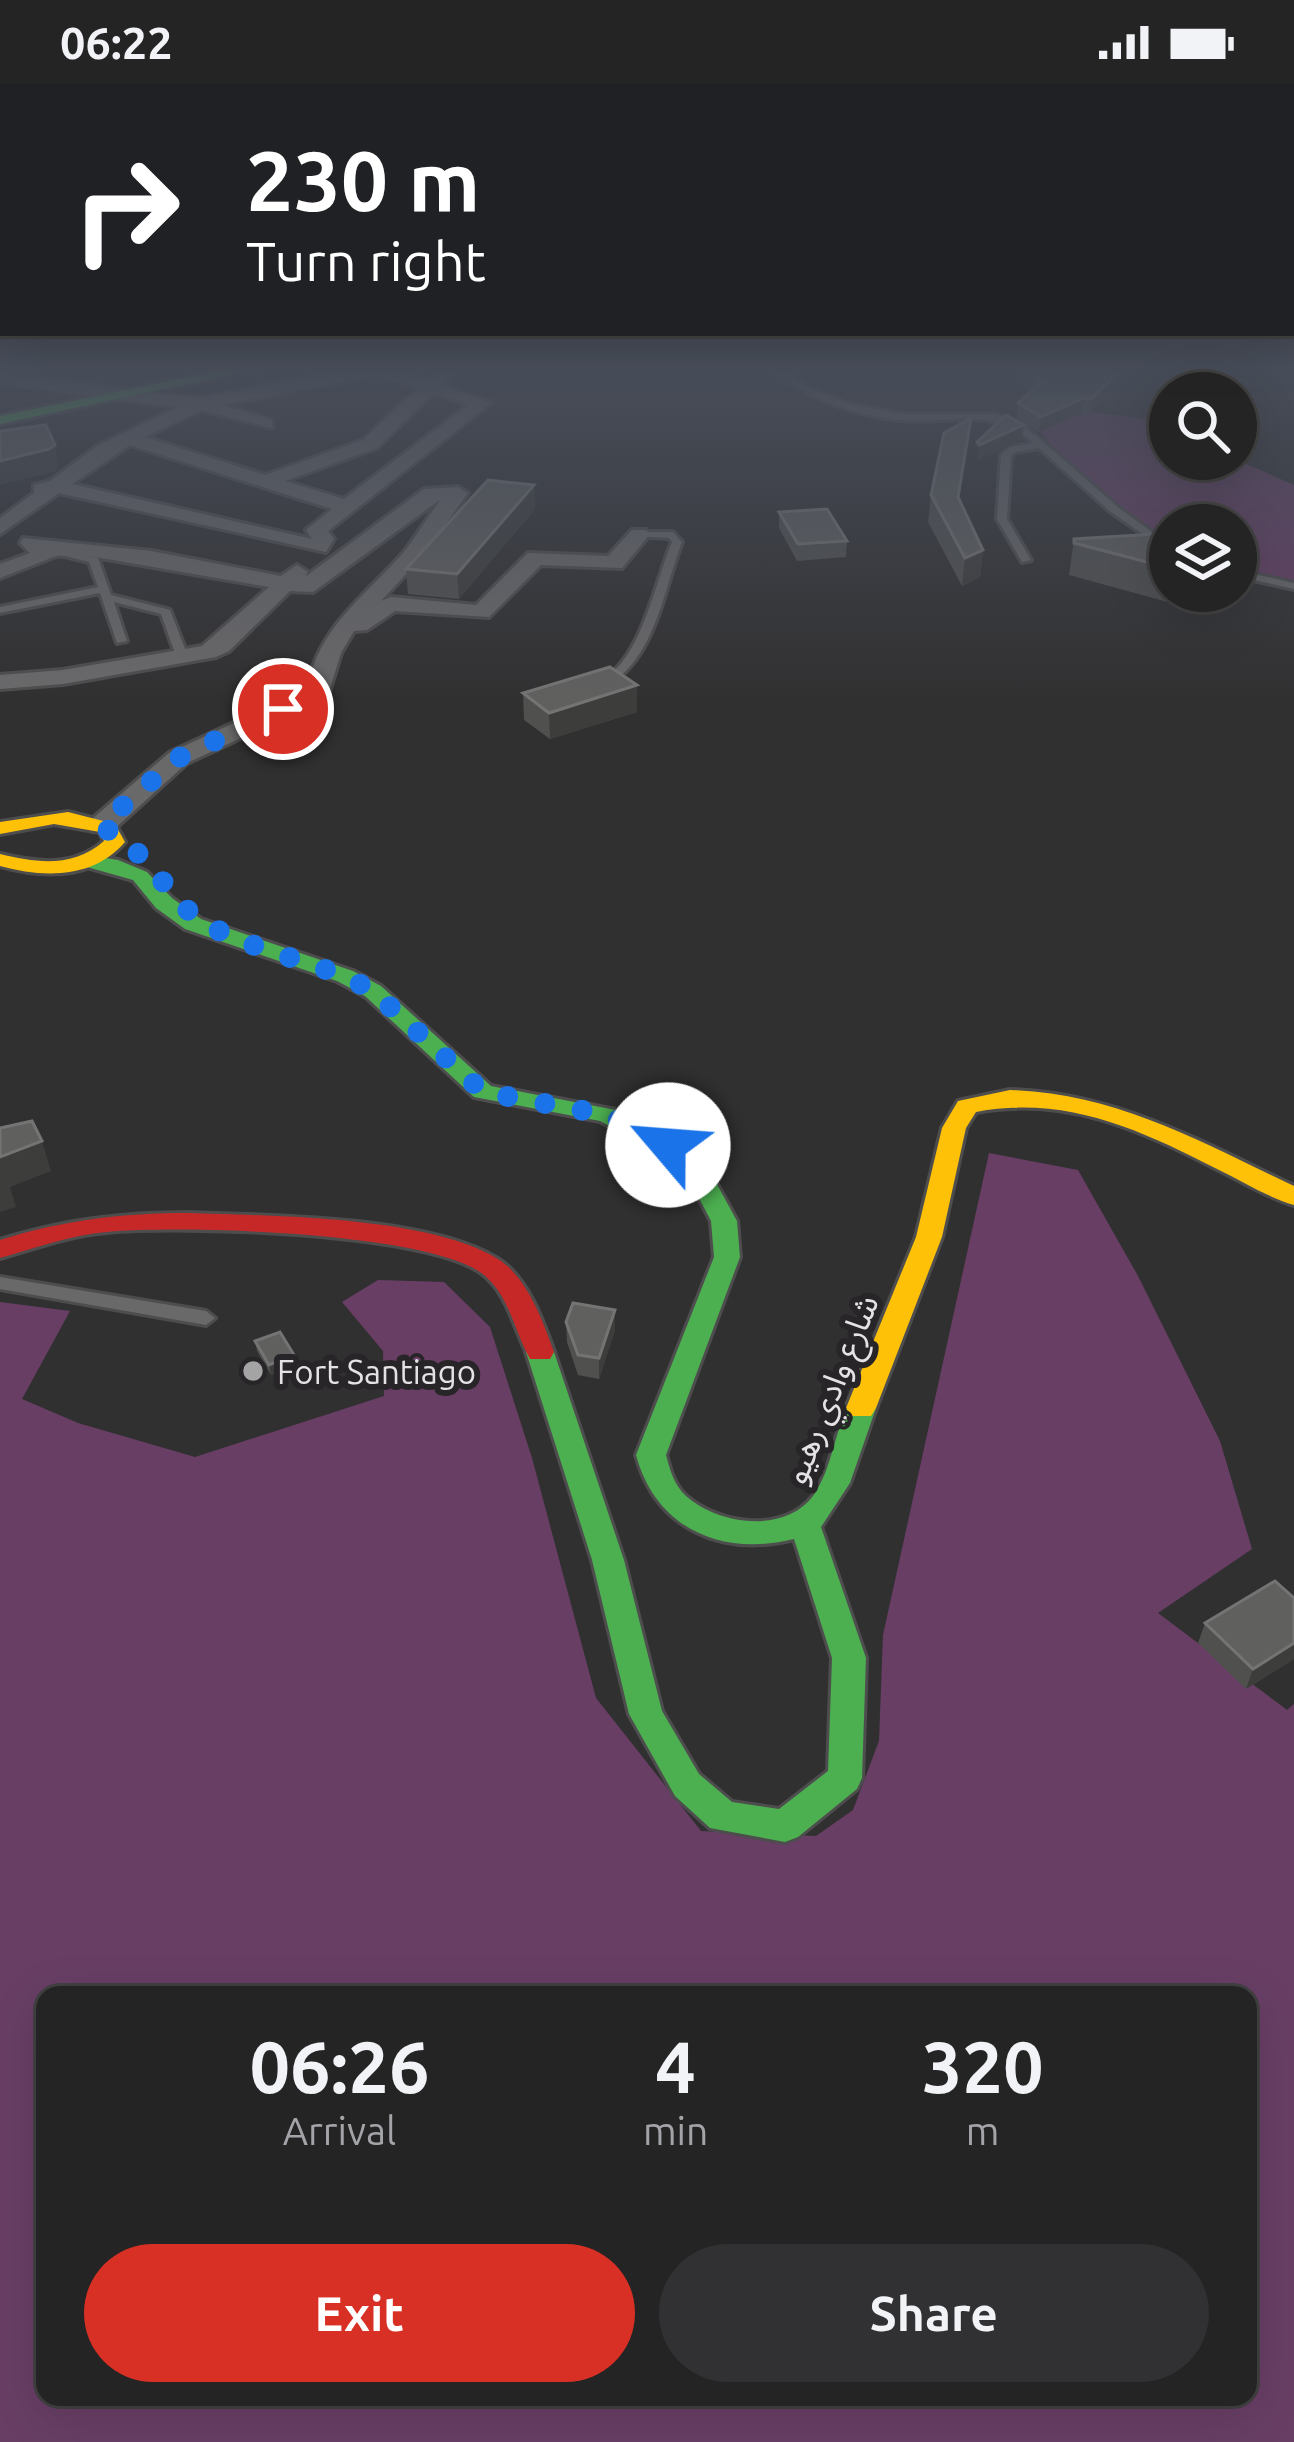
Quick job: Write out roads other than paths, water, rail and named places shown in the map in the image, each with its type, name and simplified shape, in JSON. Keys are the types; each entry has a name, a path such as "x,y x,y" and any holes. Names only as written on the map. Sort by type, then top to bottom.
{"street":[{"path":"53,551 0,528 66,479"},
{"path":"260,479 347,507"},
{"path":"266,481 272,479"},
{"path":"0,682 183,659 221,646 318,547 323,539 317,530 383,479"},
{"path":"0,498 55,486 318,547"},
{"path":"0,571 53,551 78,548 304,586 317,581 430,493 458,493 409,560 334,636 320,668 318,693 178,758 108,831"},
{"path":"334,636 364,624 392,604 486,610 536,558 614,562 638,534"},
{"path":"3,826 66,817 108,831"},
{"path":"0,877 87,861 112,848 108,831"},
{"name":"شارع وادي رهيو","path":"108,831 136,851 185,910 232,938"},
{"path":"0,860 36,868"},
{"name":"شارع وادي رهيو","path":"87,861 123,863 136,870 179,916 345,976 373,991 483,1092 608,1115 668,1145 698,1172 724,1221 727,1257 654,1442 652,1467 673,1502 692,1517 718,1527 767,1533 805,1524 822,1508 929,1238 954,1128 967,1106 1000,1093 1079,1103 1139,1124 1294,1196"},
{"path":"0,1249 56,1231 110,1223 253,1222 419,1241 489,1265 530,1320 608,1560 646,1714 688,1785 723,1816 784,1826 844,1778 849,1658 805,1524"}],"lane":[{"path":"1004,479 1002,519 1026,560"},
{"path":"1080,479 1149,535"},
{"path":"595,687 611,682 639,645 677,542 661,533 638,534"},
{"path":"53,551 94,560 121,641"},
{"path":"1257,578 1294,586"},
{"path":"0,610 106,593 166,612 183,659"},
{"path":"0,1283 206,1318"}],"place":[{"name":"Fort Santiago","path":"253,1371"}]}
